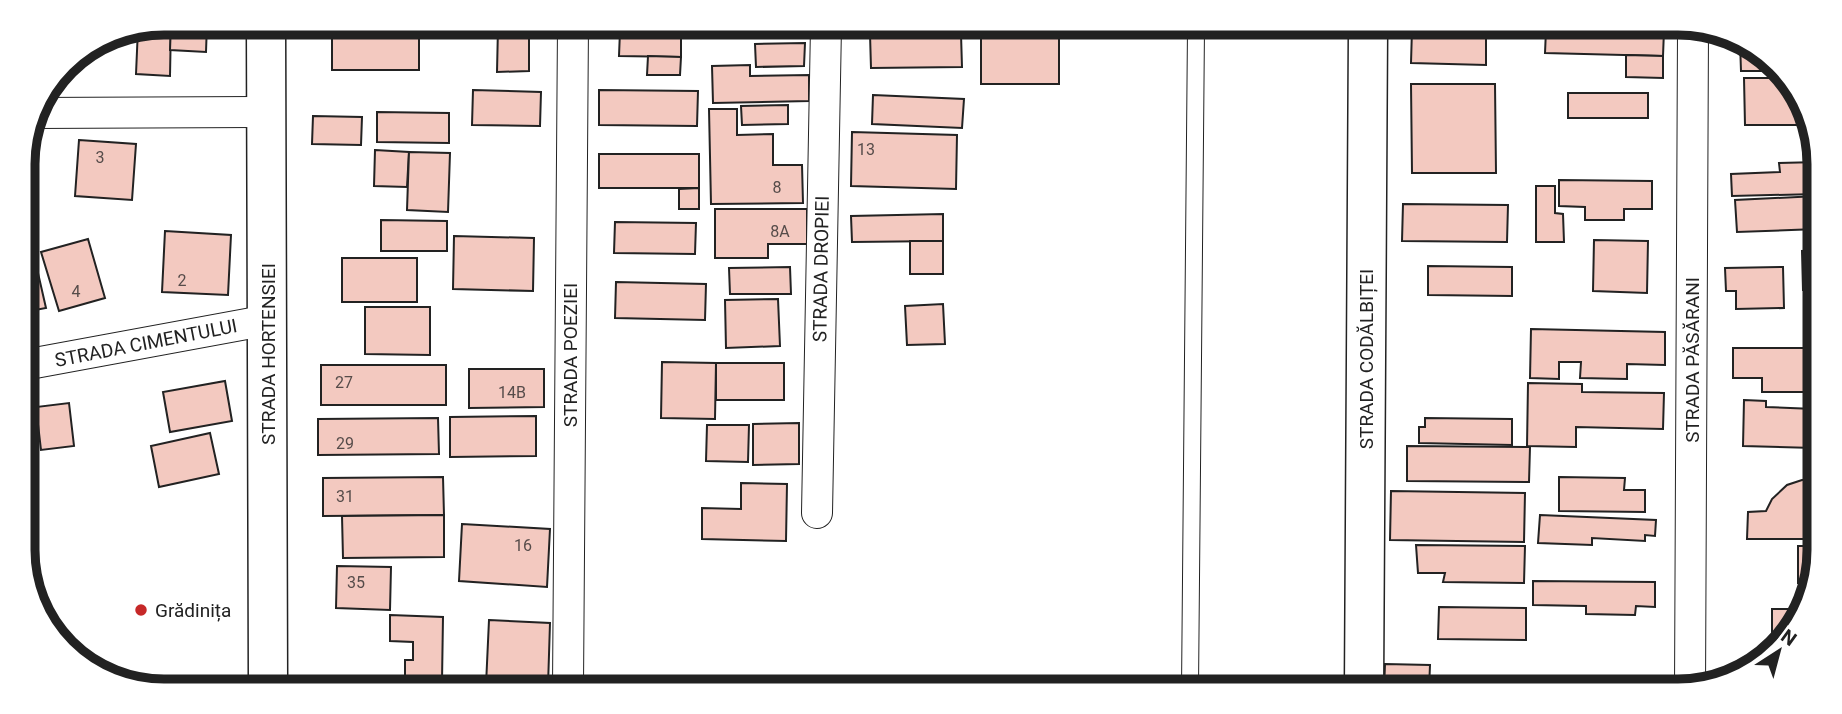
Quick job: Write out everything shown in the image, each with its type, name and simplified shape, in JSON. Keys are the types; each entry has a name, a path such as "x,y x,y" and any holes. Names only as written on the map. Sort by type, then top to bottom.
{"street":[{"name":"STRADA HORTENSIEI","path":"267,35 268,679"},
{"name":"STRADA POEZIEI","path":"568,679 573,35"},
{"name":"STRADA DROPIEI","path":"817,513 826,35"},
{"name":"STRADA CODĂLBIȚEI","path":"1364,679 1368,35"},
{"name":"STRADA PĂSĂRANI","path":"1690,679 1693,36"},
{"path":"46,113 267,112"},
{"name":"STRADA CIMENTULUI","path":"35,363 268,320"}],"lane":[{"path":"1190,679 1196,35"}],"building":[{"path":"171,35 170,76 136,74 138,37"},
{"path":"171,35 207,35 206,52 170,50"},
{"path":"332,35 419,35 419,70 332,70"},
{"path":"498,35 529,35 529,71 497,72"},
{"path":"620,35 681,35 681,57 619,56"},
{"path":"870,35 961,35 962,67 871,68"},
{"path":"981,35 1059,35 1059,84 981,84"},
{"path":"1412,35 1486,35 1486,65 1411,63"},
{"path":"1546,35 1664,35 1663,56 1545,53"},
{"path":"805,43 804,66 756,67 755,44"},
{"path":"1740,51 1767,71 1741,71"},
{"path":"1626,55 1663,56 1663,78 1626,77"},
{"path":"648,56 681,57 680,75 647,75"},
{"path":"750,65 750,76 809,75 809,101 713,103 712,66"},
{"path":"1744,78 1774,78 1790,99 1801,125 1745,125"},
{"path":"1411,84 1495,84 1496,173 1412,173"},
{"path":"473,90 541,92 540,126 472,125"},
{"path":"599,90 698,91 697,126 599,125"},
{"path":"1568,93 1648,93 1648,118 1568,118"},
{"path":"873,95 964,99 962,128 872,124"},
{"path":"788,105 788,124 742,125 741,106"},
{"path":"709,109 737,109 737,135 773,134 773,165 802,165 803,203 711,204"},
{"path":"377,112 449,113 449,143 377,142"},
{"path":"313,116 362,117 361,145 312,144"},
{"path":"852,132 957,135 956,189 851,186"},
{"path":"79,140 136,144 132,200 75,196"},
{"path":"375,150 409,152 407,187 374,186"},
{"path":"409,152 450,153 448,212 407,210"},
{"path":"599,154 699,154 699,188 599,188"},
{"path":"1807,162 1807,194 1732,196 1731,174 1780,172 1779,163"},
{"path":"1559,180 1652,181 1652,209 1624,209 1624,220 1585,220 1585,207 1559,206"},
{"path":"1536,186 1555,186 1555,213 1563,214 1564,242 1536,242"},
{"path":"699,188 699,209 679,209 679,189"},
{"path":"1807,196 1807,229 1737,232 1735,200"},
{"path":"1403,204 1508,205 1507,242 1402,241"},
{"path":"715,209 807,209 807,244 768,244 768,258 715,258"},
{"path":"943,214 943,241 852,242 851,216"},
{"path":"381,220 447,221 447,251 381,251"},
{"path":"615,222 696,223 695,254 614,253"},
{"path":"165,231 231,235 228,295 162,292"},
{"path":"454,236 534,238 533,291 453,289"},
{"path":"88,239 105,298 59,311 41,252"},
{"path":"1594,240 1648,241 1647,293 1593,291"},
{"path":"910,241 943,241 943,274 910,274"},
{"path":"1802,251 1807,251 1807,290 1803,290"},
{"path":"342,258 417,258 417,302 342,302"},
{"path":"35,260 46,308 35,310"},
{"path":"1428,266 1512,267 1512,296 1428,295"},
{"path":"790,267 791,294 730,294 729,268"},
{"path":"1783,267 1784,308 1736,309 1736,291 1726,291 1725,268"},
{"path":"616,282 706,284 705,320 615,318"},
{"path":"778,299 780,346 726,348 725,300"},
{"path":"943,304 945,344 907,345 905,306"},
{"path":"365,307 430,307 430,355 365,354"},
{"path":"1531,329 1665,332 1665,365 1627,364 1627,379 1580,378 1581,362 1559,362 1559,379 1530,378"},
{"path":"1733,348 1807,348 1807,392 1762,392 1762,378 1733,378"},
{"path":"662,362 716,363 715,419 661,418"},
{"path":"716,363 784,363 784,400 716,400"},
{"path":"321,365 446,365 446,405 321,405"},
{"path":"469,369 544,369 544,407 469,408"},
{"path":"225,381 232,421 170,432 163,392"},
{"path":"1528,383 1582,384 1582,392 1664,393 1663,429 1576,427 1576,447 1527,446"},
{"path":"1744,400 1766,401 1766,407 1807,409 1807,448 1743,446"},
{"path":"69,403 74,446 41,450 36,407"},
{"path":"536,416 536,456 450,457 450,417"},
{"path":"438,418 439,454 318,455 318,419"},
{"path":"1425,418 1512,419 1512,445 1419,443 1419,427 1425,427"},
{"path":"799,423 799,464 753,465 753,424"},
{"path":"707,425 749,425 748,462 706,461"},
{"path":"210,433 219,474 159,487 151,446"},
{"path":"1407,446 1530,447 1529,482 1407,481"},
{"path":"443,477 444,515 323,516 323,478"},
{"path":"1559,477 1625,478 1624,490 1645,490 1645,512 1559,511"},
{"path":"1807,480 1807,539 1747,539 1748,512 1766,511 1772,499 1787,485"},
{"path":"741,483 787,484 786,541 702,539 702,508 741,509"},
{"path":"1391,491 1525,493 1524,542 1390,540"},
{"path":"444,515 444,557 343,558 342,516"},
{"path":"1540,515 1656,520 1655,536 1645,535 1645,541 1592,538 1592,545 1538,543"},
{"path":"462,524 550,529 547,587 459,581"},
{"path":"1416,545 1525,546 1524,583 1443,582 1445,573 1418,573"},
{"path":"1798,546 1807,546 1805,575 1803,583 1798,583"},
{"path":"337,566 391,567 390,610 336,608"},
{"path":"1533,581 1655,582 1655,607 1636,606 1635,615 1586,614 1586,606 1533,605"},
{"path":"1439,607 1526,608 1526,640 1438,639"},
{"path":"1772,609 1793,609 1790,615 1772,616"},
{"path":"390,615 443,617 442,679 405,679 405,660 413,660 413,642 390,641"},
{"path":"489,620 550,623 548,679 486,679"},
{"path":"1385,664 1430,665 1429,679 1384,679"}],"place":[{"name":"Grădinița","path":"141,610"}]}
